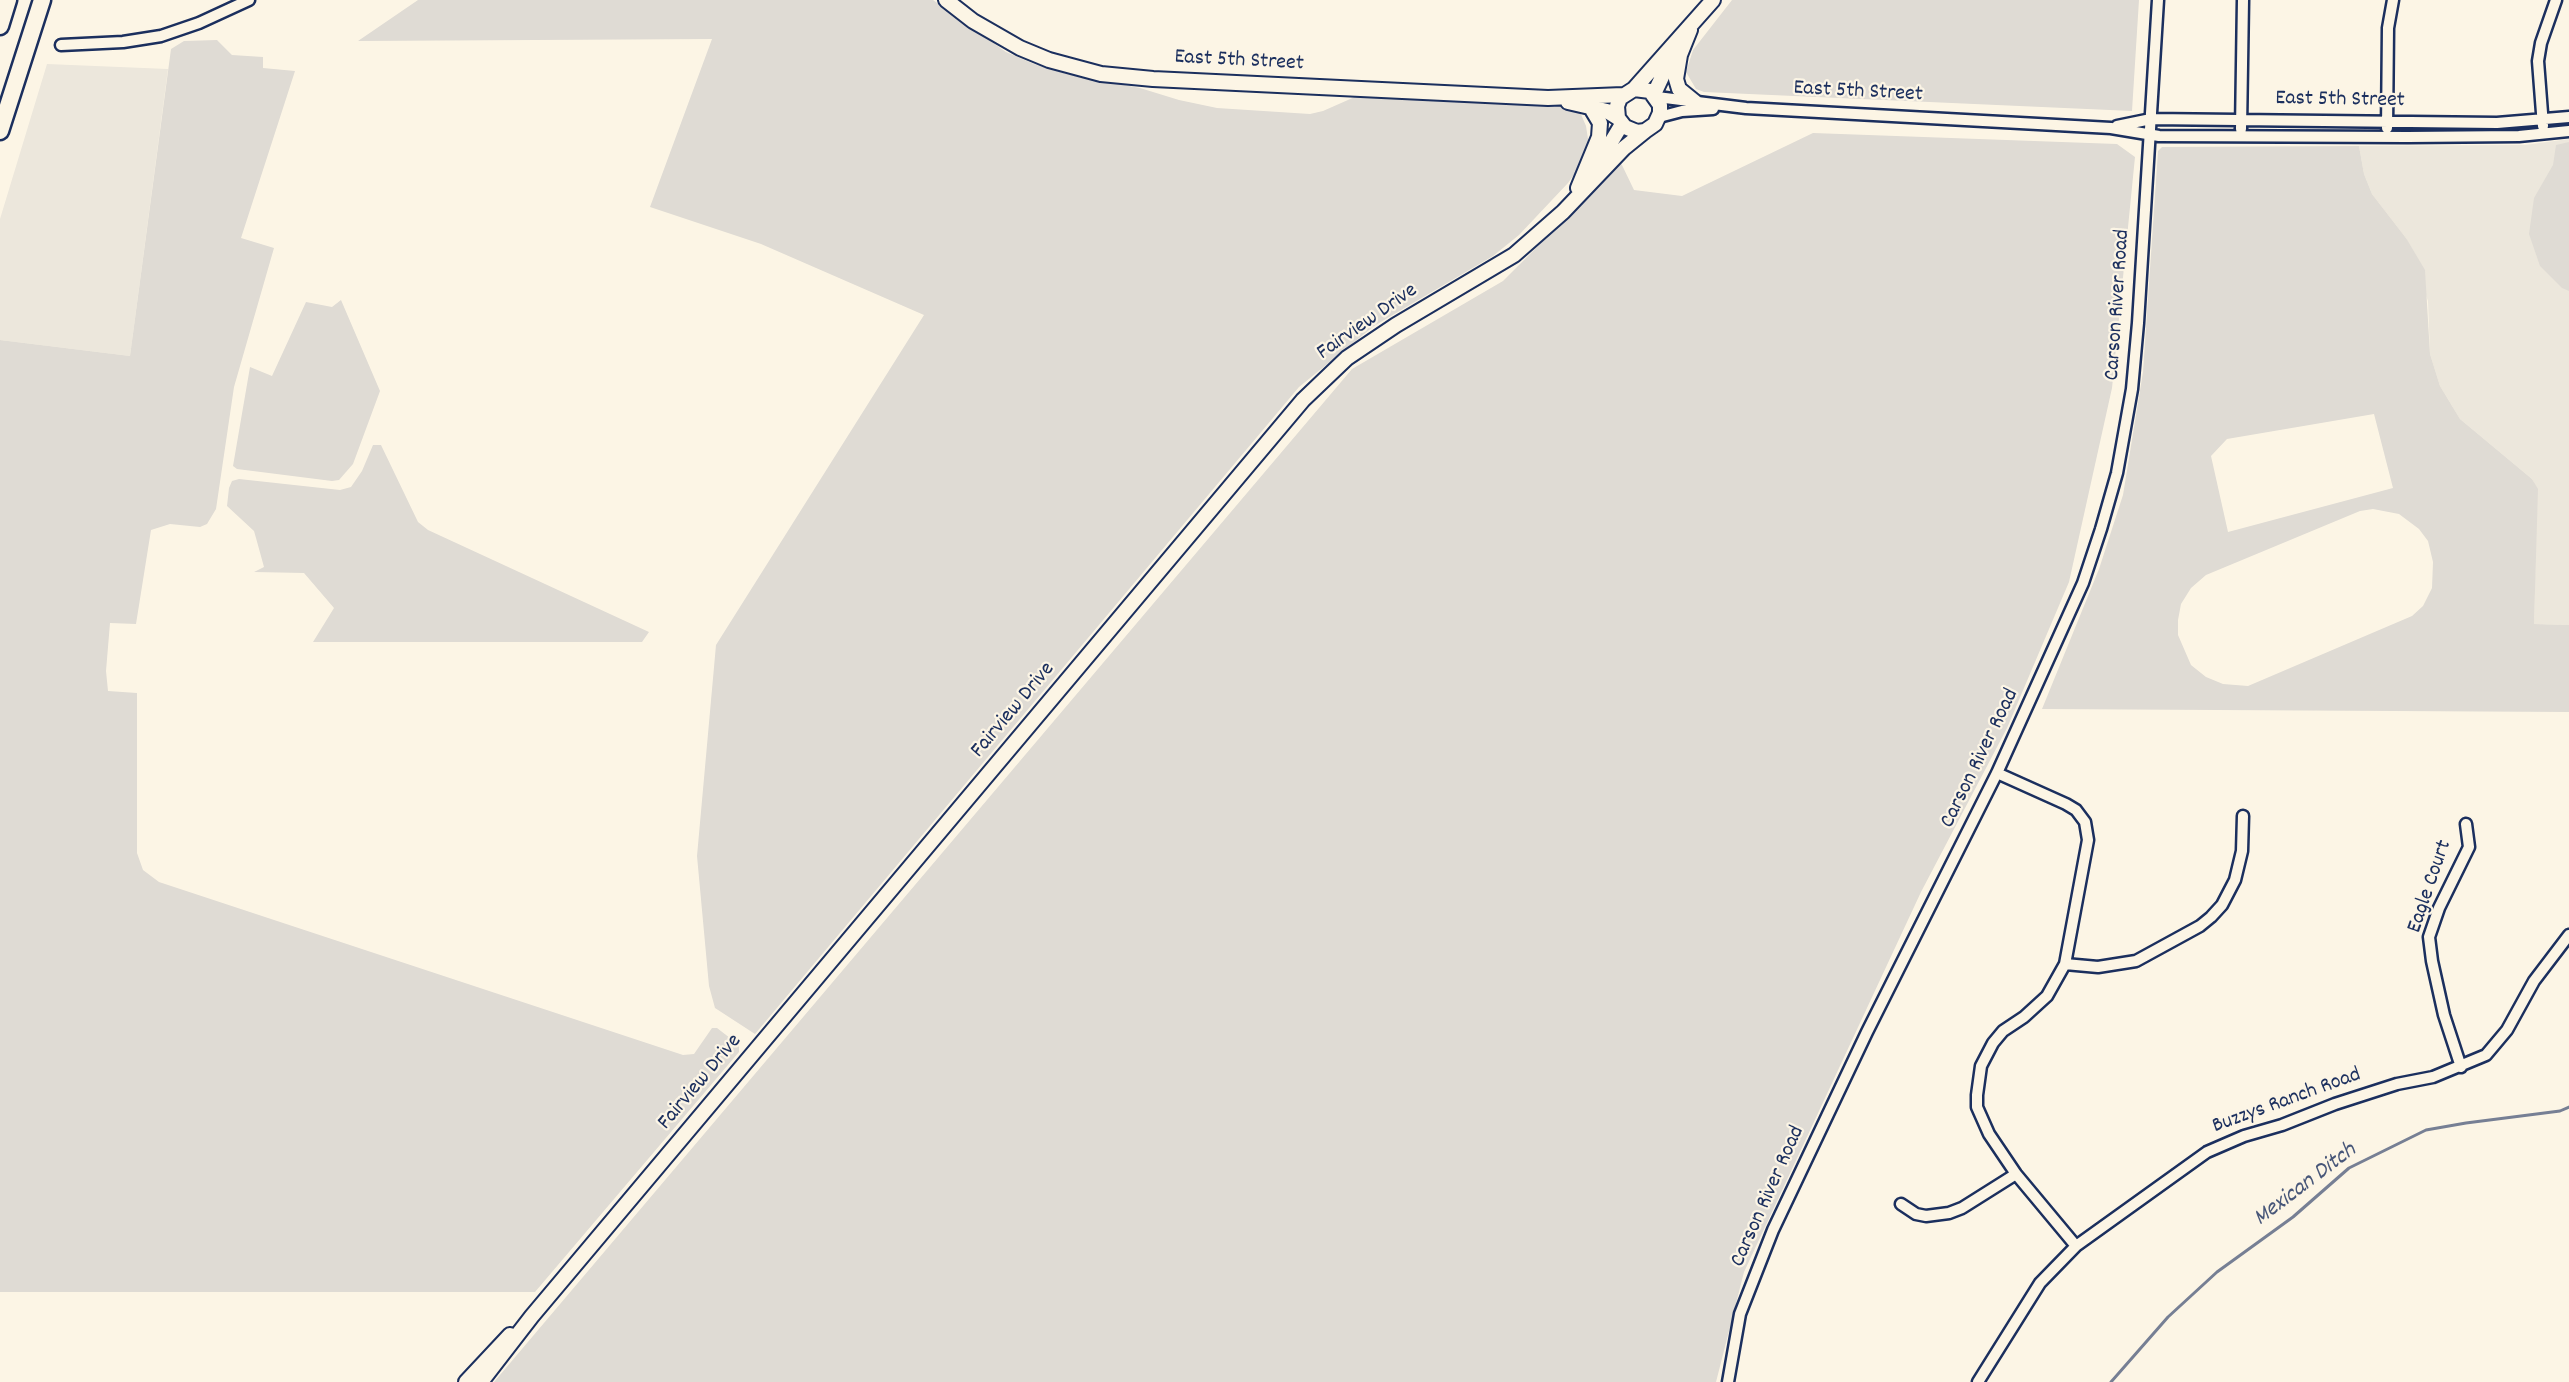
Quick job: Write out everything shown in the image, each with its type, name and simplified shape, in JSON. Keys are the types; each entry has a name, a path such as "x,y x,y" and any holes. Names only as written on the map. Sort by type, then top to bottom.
{"highway":[{"path":"0,26 8,0"},
{"path":"0,131 42,0"}],"main road":[{"name":"East 5th Street","path":"946,0 973,21 1020,48 1060,63 1101,74 1153,79 1548,98 1628,92"},
{"path":"1628,92 1642,88 1655,96 1660,105 1659,117 1655,124 1645,131 1633,131 1620,121 1617,106 1628,92 1713,0"},
{"path":"1655,96 1689,26"},
{"path":"1689,26 1680,55 1676,79 1679,89 1695,102"},
{"name":"East 5th Street","path":"1548,98 1607,111 1620,121"},
{"path":"1577,195 1599,137 1600,123 1591,108"},
{"name":"Fairview Drive","path":"1577,195 1620,121"},
{"name":"Fairview Drive","path":"481,1382 532,1316 1303,400 1347,358 1376,338 1514,255 1563,212 1623,148 1645,131"},
{"name":"Fairview Drive","path":"466,1382 502,1342 532,1316"}],"street":[{"path":"61,45 123,42 161,36 249,0"},
{"name":"Carson River Road","path":"1728,1382 1740,1314 1773,1230 1867,1032 1997,773 2083,583 2117,473 2132,389 2138,338 2158,0"},
{"path":"2240,136 2243,0"},
{"path":"2387,136 2388,28 2393,0"},
{"path":"2543,134 2538,62 2541,43 2556,0"},
{"name":"East 5th Street","path":"1655,96 1746,108 2111,128 2150,134 2387,136 2543,134 2569,131"},
{"name":"East 5th Street","path":"1659,117 1682,111 1746,108"},
{"name":"East 5th Street","path":"2111,128 2151,120 2497,123 2569,117"},
{"path":"1997,773 2066,804 2076,810 2085,822 2088,840 2065,964 2047,996 2024,1017 2003,1031 1986,1053 1978,1079 1977,1107 1982,1121 2016,1174 2076,1246"},
{"path":"2065,964 2098,968 2136,961 2191,932 2211,917 2225,899 2235,880 2242,851 2243,816"},
{"name":"Eagle Court","path":"2461,1067 2444,1015 2429,937 2439,908 2469,847 2466,824"},
{"name":"Buzzys Ranch Road","path":"1978,1382 2040,1283 2076,1246 2207,1152 2244,1136 2282,1125 2335,1104 2397,1084 2433,1077 2461,1067 2486,1054 2500,1038 2534,981 2569,935"},
{"path":"1901,1204 1916,1215 1949,1213 1962,1208 2016,1174"}],"shaded area":[{"path":"418,0 933,0 1006,52 1034,64 1066,74 1140,88 1179,100 1217,108 1310,114 1323,111 1357,96 1566,106 1580,112 1588,139 1593,141 1583,162 1568,183 1519,235 1493,256 1374,326 1299,387 755,1034 715,1008 709,986 697,856 716,645 924,315 761,244 650,207 712,39 358,41"},
{"path":"1732,0 2139,0 2132,111 1704,92 1696,89 1686,72 1693,50"},
{"path":"217,40 232,55 263,57 263,68 295,71 241,238 274,248 234,387 216,509 207,524 200,527 170,524 151,530 136,624 110,623 106,671 108,691 137,693 137,853 143,870 159,882 683,1055 694,1054 712,1028 717,1028 739,1045 739,1052 535,1292 0,1292 0,340 130,356 171,49 184,41"},
{"path":"47,64 168,69 130,356 0,340 0,219"},
{"path":"1813,133 2117,144 2135,157 2112,388 2069,582 2007,728 1921,892 1744,1272 1716,1382 494,1382 1352,369 1503,281 1621,163 1634,190 1682,196"},
{"path":"2569,139 2569,625 2534,624 2537,489 2532,479 2460,419 2440,386 2430,354 2428,301 2406,238 2372,194 2364,174 2359,146 2525,145"},
{"path":"2569,142 2569,291 2562,288 2540,266 2529,234 2534,198 2553,165 2556,145"},
{"path":"2359,146 2364,174 2372,194 2406,238 2425,270 2430,354 2440,386 2460,419 2532,479 2538,489 2534,624 2569,625 2569,712 2042,709 2099,569 2123,495 2143,372 2158,151 2162,147","holes":["2374,414 2393,488 2228,532 2211,456 2227,439","2373,509 2399,514 2419,529 2428,541 2433,562 2432,588 2423,606 2412,616 2248,686 2223,684 2206,677 2191,665 2178,635 2178,620 2181,604 2191,588 2206,575 2360,511"]},
{"path":"341,300 380,391 353,464 339,480 332,481 237,469 233,466 250,367 272,376 306,302 332,307"},
{"path":"373,445 381,445 418,522 428,530 649,632 642,642 313,642 334,608 304,573 254,572 264,567 254,531 227,506 229,488 232,481 239,479 340,490 351,487 362,471"}],"waterway":[{"name":"Mexican Ditch","path":"2111,1382 2168,1317 2217,1272 2293,1217 2349,1168 2426,1130 2560,1111 2569,1107"}]}
